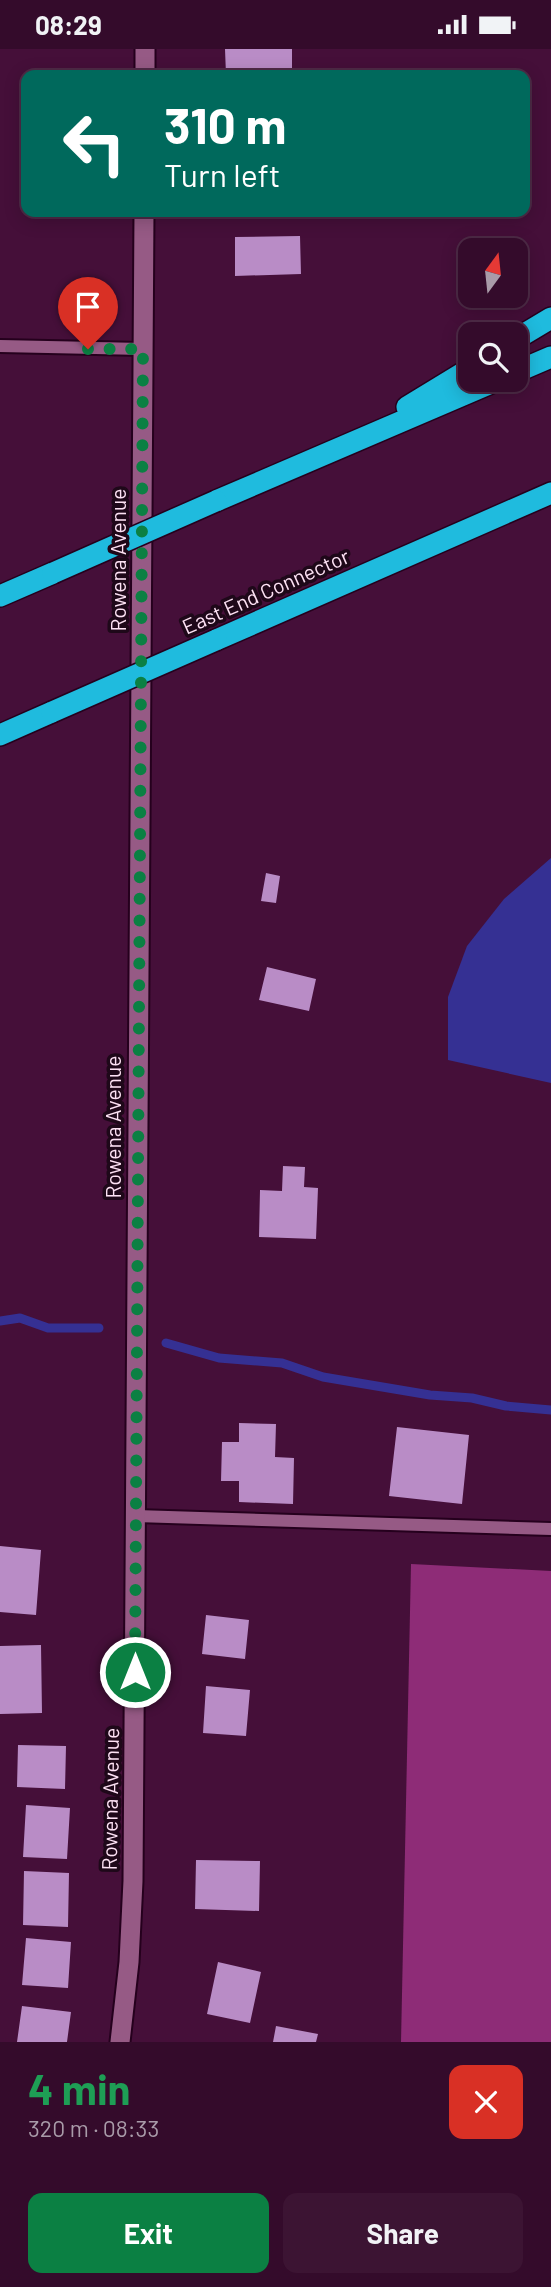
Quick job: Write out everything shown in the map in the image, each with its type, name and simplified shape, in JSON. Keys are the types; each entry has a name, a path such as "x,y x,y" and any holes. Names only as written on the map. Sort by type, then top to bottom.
{"highway":[{"path":"528,332 551,318"},
{"path":"528,367 551,357"},
{"path":"349,443 458,376"},
{"path":"0,597 470,392"},
{"name":"East End Connector","path":"0,735 551,493"}],"street":[{"path":"145,49 145,70"},
{"name":"Rowena Avenue","path":"120,2042 129,1962 133,1881 144,217"}],"lane":[{"path":"0,346 143,349"},
{"path":"136,1516 551,1529"}],"shaded area":[{"path":"551,858 551,1083 448,1060 448,997 467,946 504,899"},
{"path":"411,1564 551,1571 551,2042 401,2042"}],"building":[{"path":"225,49 292,49 292,70 226,70"},
{"path":"300,236 301,274 235,276 235,237"},
{"path":"266,873 280,876 276,903 261,901"},
{"path":"267,967 316,979 309,1011 259,1000"},
{"path":"283,1166 305,1167 304,1187 318,1188 316,1239 259,1237 260,1190 282,1191"},
{"path":"239,1423 276,1424 275,1457 294,1458 293,1504 239,1502 239,1481 221,1481 222,1442 239,1442"},
{"path":"397,1427 469,1435 462,1504 389,1496"},
{"path":"0,1546 41,1550 36,1615 0,1612"},
{"path":"206,1615 249,1620 245,1659 202,1654"},
{"path":"41,1645 42,1713 0,1714 0,1646"},
{"path":"206,1686 250,1690 246,1736 203,1733"},
{"path":"18,1745 66,1746 65,1789 17,1787"},
{"path":"26,1805 70,1808 67,1859 23,1857"},
{"path":"196,1860 260,1861 259,1911 195,1909"},
{"path":"24,1871 69,1873 68,1927 23,1925"},
{"path":"26,1938 71,1942 68,1988 22,1985"},
{"path":"218,1962 261,1972 250,2023 207,2014"},
{"path":"22,2006 71,2012 67,2042 17,2042"},
{"path":"276,2026 318,2034 316,2042 273,2042"}],"waterway":[{"path":"0,1321 20,1318 48,1328 99,1328"},
{"path":"166,1343 219,1358 282,1363 323,1377 430,1395 472,1398 506,1406 551,1410"}],"route":[{"path":"88,349 143,349 135,1672"}]}
